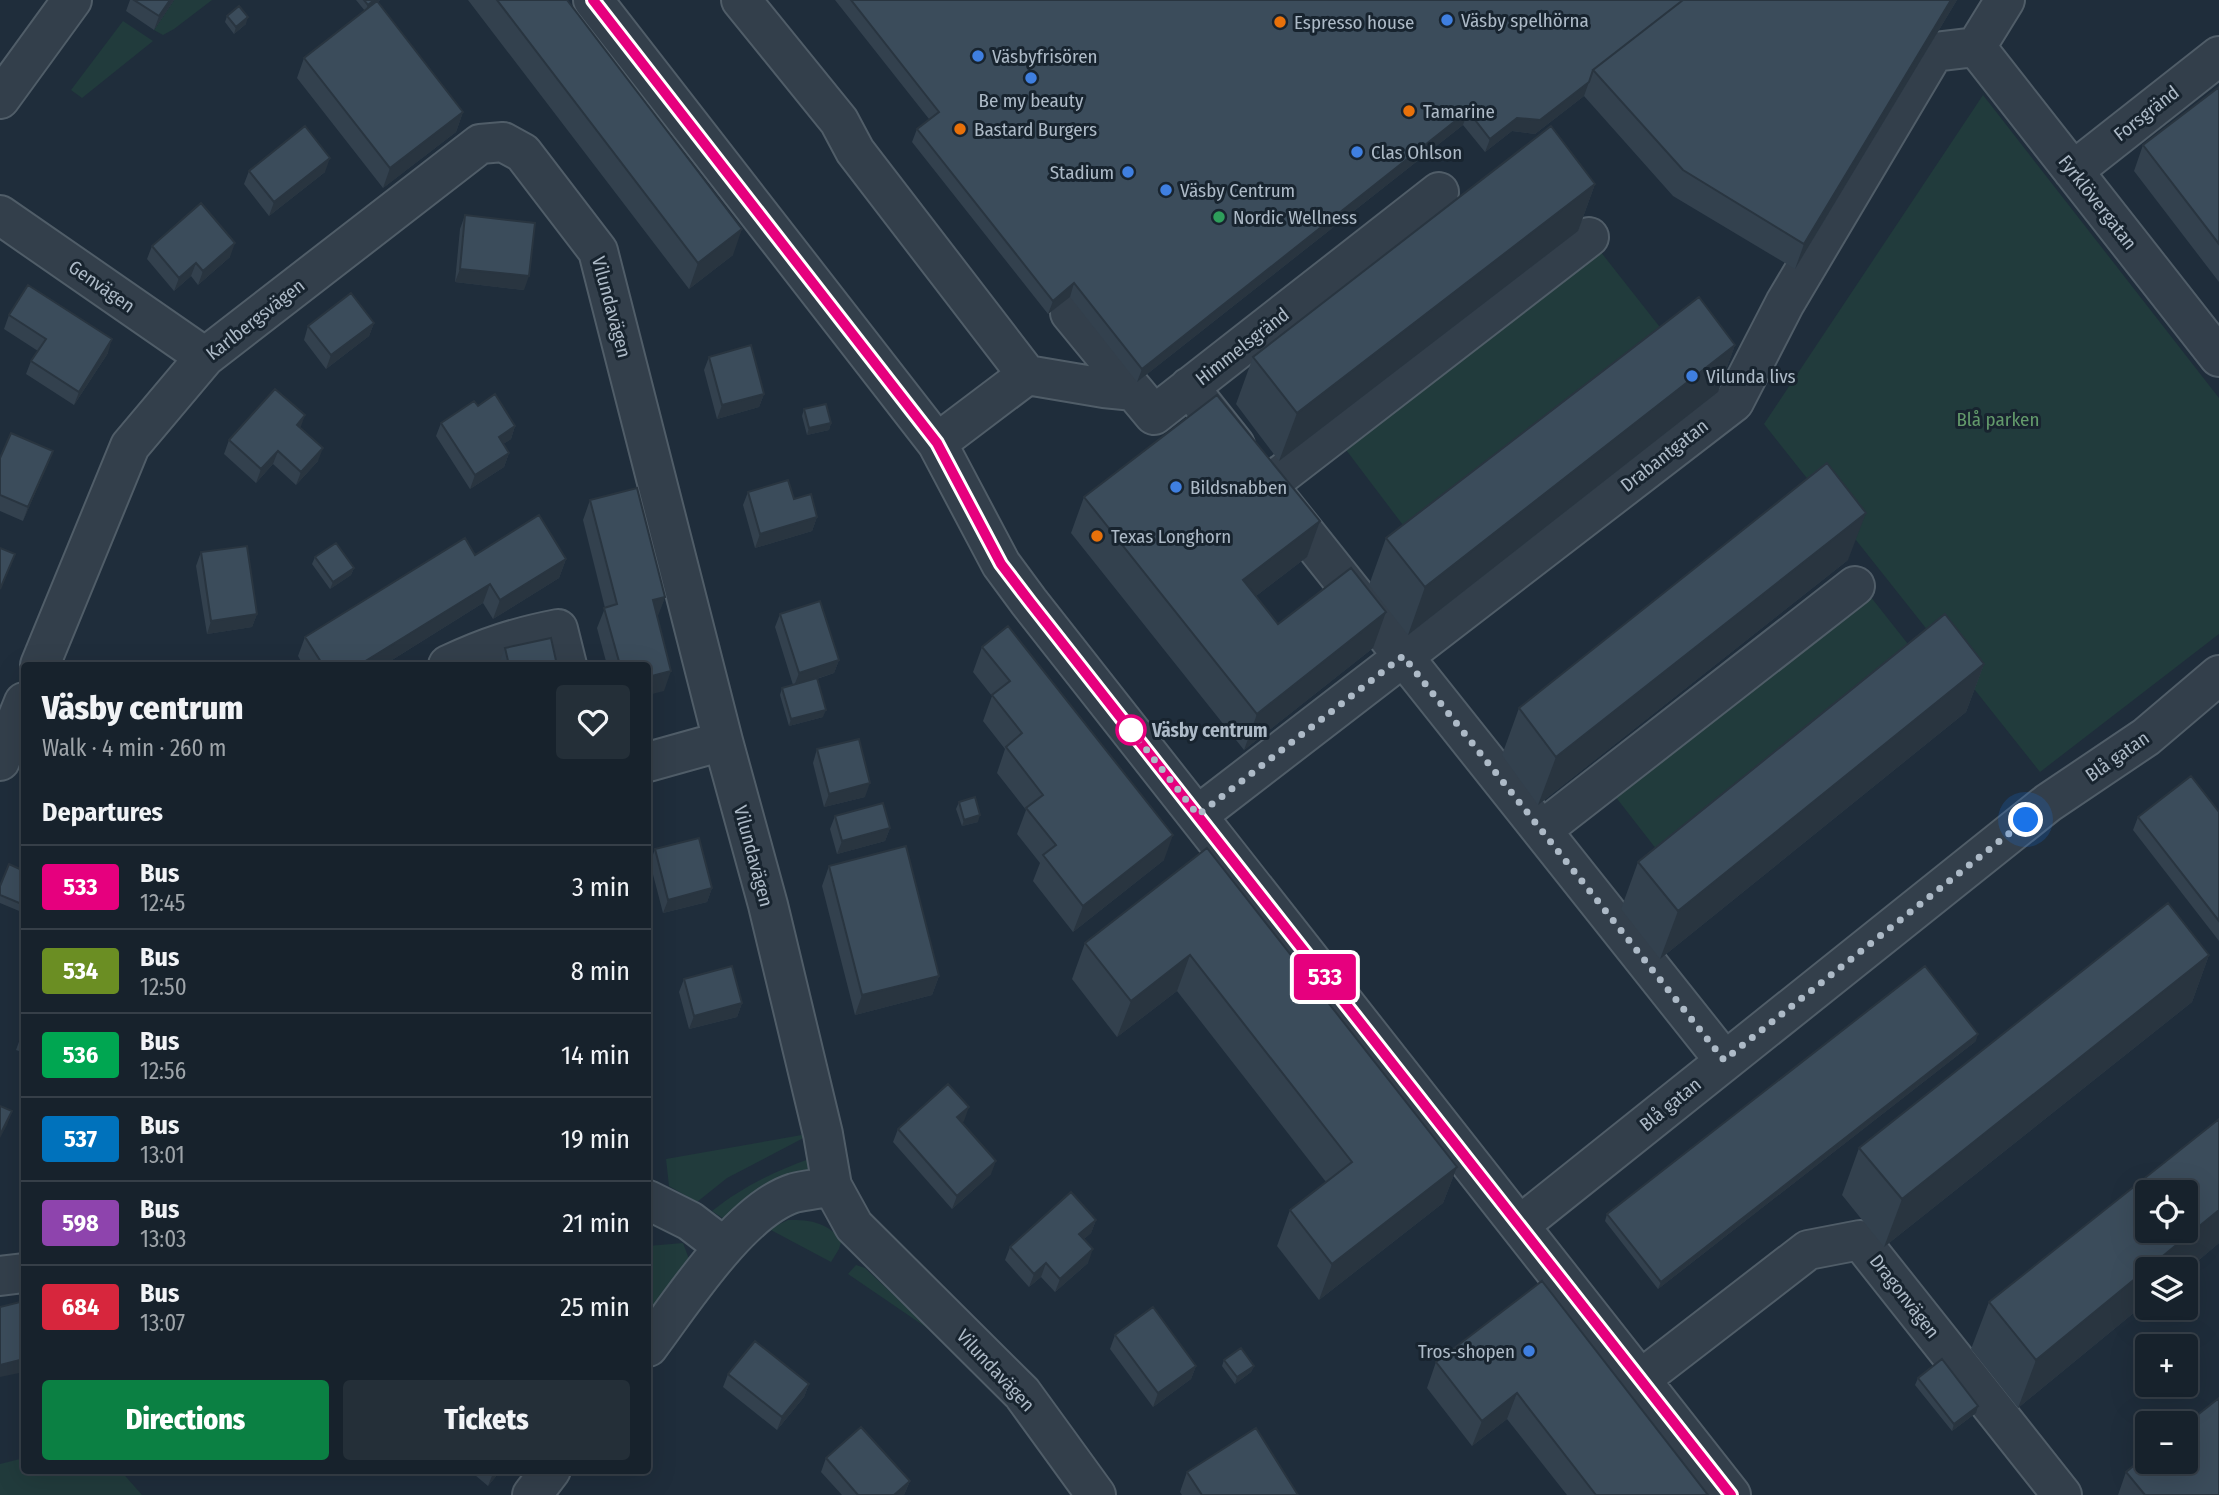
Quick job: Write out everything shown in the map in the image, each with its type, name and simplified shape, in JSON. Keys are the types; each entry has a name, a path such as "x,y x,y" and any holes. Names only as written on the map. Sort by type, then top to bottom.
{"street":[{"path":"0,99 12,58 72,0"},
{"path":"741,0 839,121 855,152 1027,375 1134,391"},
{"path":"1976,47 2005,0"},
{"path":"607,5 937,443 1001,564 1731,1495"},
{"name":"Fyrklövergatan","path":"1976,47 2219,357"},
{"name":"Drabantgatan","path":"1198,815 1734,402 1785,303 1934,52 1976,47"},
{"name":"Forsgränd","path":"2073,171 2219,56"},
{"name":"Karlbergsvägen","path":"41,662 130,446 205,357 480,144 503,142 523,153"},
{"name":"Vilundavägen","path":"523,153 598,251 771,919 823,1134 831,1186 855,1226 1022,1393 1096,1495"},
{"name":"Himmelsgränd","path":"1134,391 1154,415 1439,192"},
{"name":"Genvägen","path":"0,215 205,357"},
{"path":"1268,485 1589,237"},
{"path":"1070,313 1134,391"},
{"path":"937,443 1027,375"},
{"path":"1189,387 1724,1060"},
{"path":"1542,831 1855,586"},
{"path":"455,662 483,648 558,629 566,662"},
{"name":"Blå gatan","path":"1520,1225 2048,803 2147,737 2219,675"},
{"path":"0,761 21,709"},
{"path":"651,761 723,741"},
{"path":"651,1343 724,1247 755,1214 793,1194 831,1186"},
{"path":"651,1202 690,1221 724,1247"},
{"name":"Dragonvägen","path":"1641,1379 1808,1250 1860,1240 2062,1495"},
{"path":"0,1276 21,1273"},
{"path":"531,1495 548,1474"}],"green space":[{"path":"174,0 212,0 163,35 154,30"},
{"path":"123,21 153,41 82,98 71,90"},
{"name":"Blå parken","path":"1983,95 2219,398 2219,634 2040,772 1764,424"},
{"path":"1589,237 1670,340 1412,537 1334,434"},
{"path":"1859,582 1919,658 1664,859 1604,782"},
{"path":"813,1133 727,1178 697,1202 669,1186 666,1159"},
{"path":"809,1159 810,1171 751,1198 724,1219 712,1211 758,1181"},
{"path":"788,1220 817,1223 842,1239 831,1262 769,1229"},
{"path":"683,1243 689,1259 651,1308 651,1246"},
{"path":"856,1265 865,1268 933,1332 848,1274"},
{"path":"21,1459 21,1474 124,1474 142,1495 0,1495 0,1464"}],"building":[{"path":"134,0 170,0 159,16"},
{"path":"497,0 567,0 742,229 698,263"},
{"name":"Väsby Centrum","path":"851,0 1683,0 1593,70 1589,82 1540,120 1517,118 1490,139 1468,111 1142,369 1074,283 1053,301 917,129 939,112"},
{"path":"1683,0 1951,0 1804,244 1683,170 1593,70"},
{"path":"377,1 463,112 390,168 304,58"},
{"path":"239,6 248,17 236,27 227,16"},
{"path":"2219,87 2219,244 2143,145"},
{"path":"305,126 330,158 274,202 249,171"},
{"path":"1551,126 1595,184 1297,413 1253,357"},
{"path":"201,203 235,243 203,271 196,263 179,278 152,246"},
{"path":"465,215 535,223 529,276 460,269"},
{"path":"28,285 112,339 79,392 31,361 46,339 9,315"},
{"path":"351,293 374,323 331,355 308,326"},
{"path":"1699,297 1735,345 1425,587 1386,538"},
{"path":"751,345 764,394 722,405 709,357"},
{"path":"275,389 305,415 297,425 323,448 301,472 278,451 261,469 229,440"},
{"path":"495,394 515,426 499,437 509,453 475,475 441,423 474,401 478,406"},
{"path":"1217,395 1320,521 1243,580 1278,624 1351,568 1386,612 1257,714 1084,497"},
{"path":"826,404 831,423 809,428 804,409"},
{"path":"11,433 53,451 28,507 0,495 0,458"},
{"path":"1827,463 1866,513 1556,757 1519,708"},
{"path":"788,480 794,499 811,494 817,517 760,534 748,492"},
{"path":"637,488 665,597 653,600 671,671 651,676 651,662 619,662 604,608 617,604 590,500"},
{"path":"539,515 566,559 500,600 490,584 364,662 321,662 305,637 465,538 475,555"},
{"path":"336,543 354,568 333,582 315,557"},
{"path":"247,546 257,614 211,621 201,552"},
{"path":"0,548 15,554 0,589"},
{"path":"820,601 839,660 799,673 780,614"},
{"path":"1945,614 1984,664 1678,911 1638,862"},
{"path":"1008,626 1173,835 1083,906 1043,855 1056,845 1026,808 1043,795 1006,747 1022,733 992,695 1010,681 982,647"},
{"path":"551,638 556,662 508,662 505,648"},
{"path":"817,678 826,710 791,719 782,688"},
{"path":"859,739 870,783 829,794 817,749"},
{"path":"2191,776 2219,812 2219,921 2138,817"},
{"path":"975,797 980,815 964,820 959,802"},
{"path":"883,803 890,828 842,841 835,816"},
{"path":"699,838 712,888 668,900 655,849"},
{"path":"906,846 939,976 862,995 829,866"},
{"path":"1207,848 1457,1167 1332,1264 1290,1210 1352,1162 1190,955 1131,1001 1085,943"},
{"path":"9,864 21,870 21,904 0,895 0,886"},
{"path":"2168,903 2209,955 1902,1199 1859,1148"},
{"path":"732,966 742,1003 694,1016 684,979"},
{"path":"1925,966 1978,1034 1661,1282 1607,1214"},
{"path":"948,1084 969,1107 957,1117 996,1161 957,1196 898,1129"},
{"path":"0,1106 12,1111 0,1135"},
{"path":"2219,1119 2219,1210 2198,1227 2198,1180 2142,1180"},
{"path":"2135,1186 2135,1243 2179,1243 2162,1257 2135,1257 2135,1279 2036,1360 1989,1302"},
{"path":"1071,1192 1096,1220 1079,1234 1093,1249 1060,1279 1046,1263 1034,1274 1010,1247"},
{"path":"1542,1281 1708,1495 1596,1495 1517,1393 1482,1421 1436,1362"},
{"path":"21,1302 21,1360 0,1365 0,1307"},
{"path":"1153,1307 1196,1366 1158,1393 1115,1335"},
{"path":"755,1341 809,1384 782,1417 728,1374"},
{"path":"1241,1348 1254,1366 1237,1377 1224,1360"},
{"path":"1942,1359 1978,1406 1954,1424 1918,1378"},
{"path":"2219,1398 2219,1495 2145,1495 2126,1472 2135,1465 2135,1474 2198,1474 2198,1415"},
{"path":"861,1427 910,1481 894,1495 858,1495 826,1458"},
{"path":"1256,1428 1298,1495 1202,1495 1187,1472"}],"bus line":[{"name":"533","path":"593,0 937,443 1001,564 1731,1495"}],"place":[{"name":"Väsby spelhörna","path":"1447,20"},
{"name":"Espresso house","path":"1280,22"},
{"name":"Väsbyfrisören","path":"978,56"},
{"name":"Be my beauty","path":"1031,78"},
{"name":"Tamarine","path":"1409,111"},
{"name":"Bastard Burgers","path":"960,129"},
{"name":"Clas Ohlson","path":"1357,152"},
{"name":"Stadium","path":"1128,172"},
{"name":"Väsby Centrum","path":"1166,190"},
{"name":"Nordic Wellness","path":"1219,217"},
{"name":"Vilunda livs","path":"1692,376"},
{"name":"Bildsnabben","path":"1176,487"},
{"name":"Texas Longhorn","path":"1097,536"},
{"name":"Väsby centrum","path":"1131,730"},
{"name":"Tros-shopen","path":"1529,1351"}],"route":[{"path":"1131,730 1198,815 1403,656 1724,1060 2026,820"}]}
